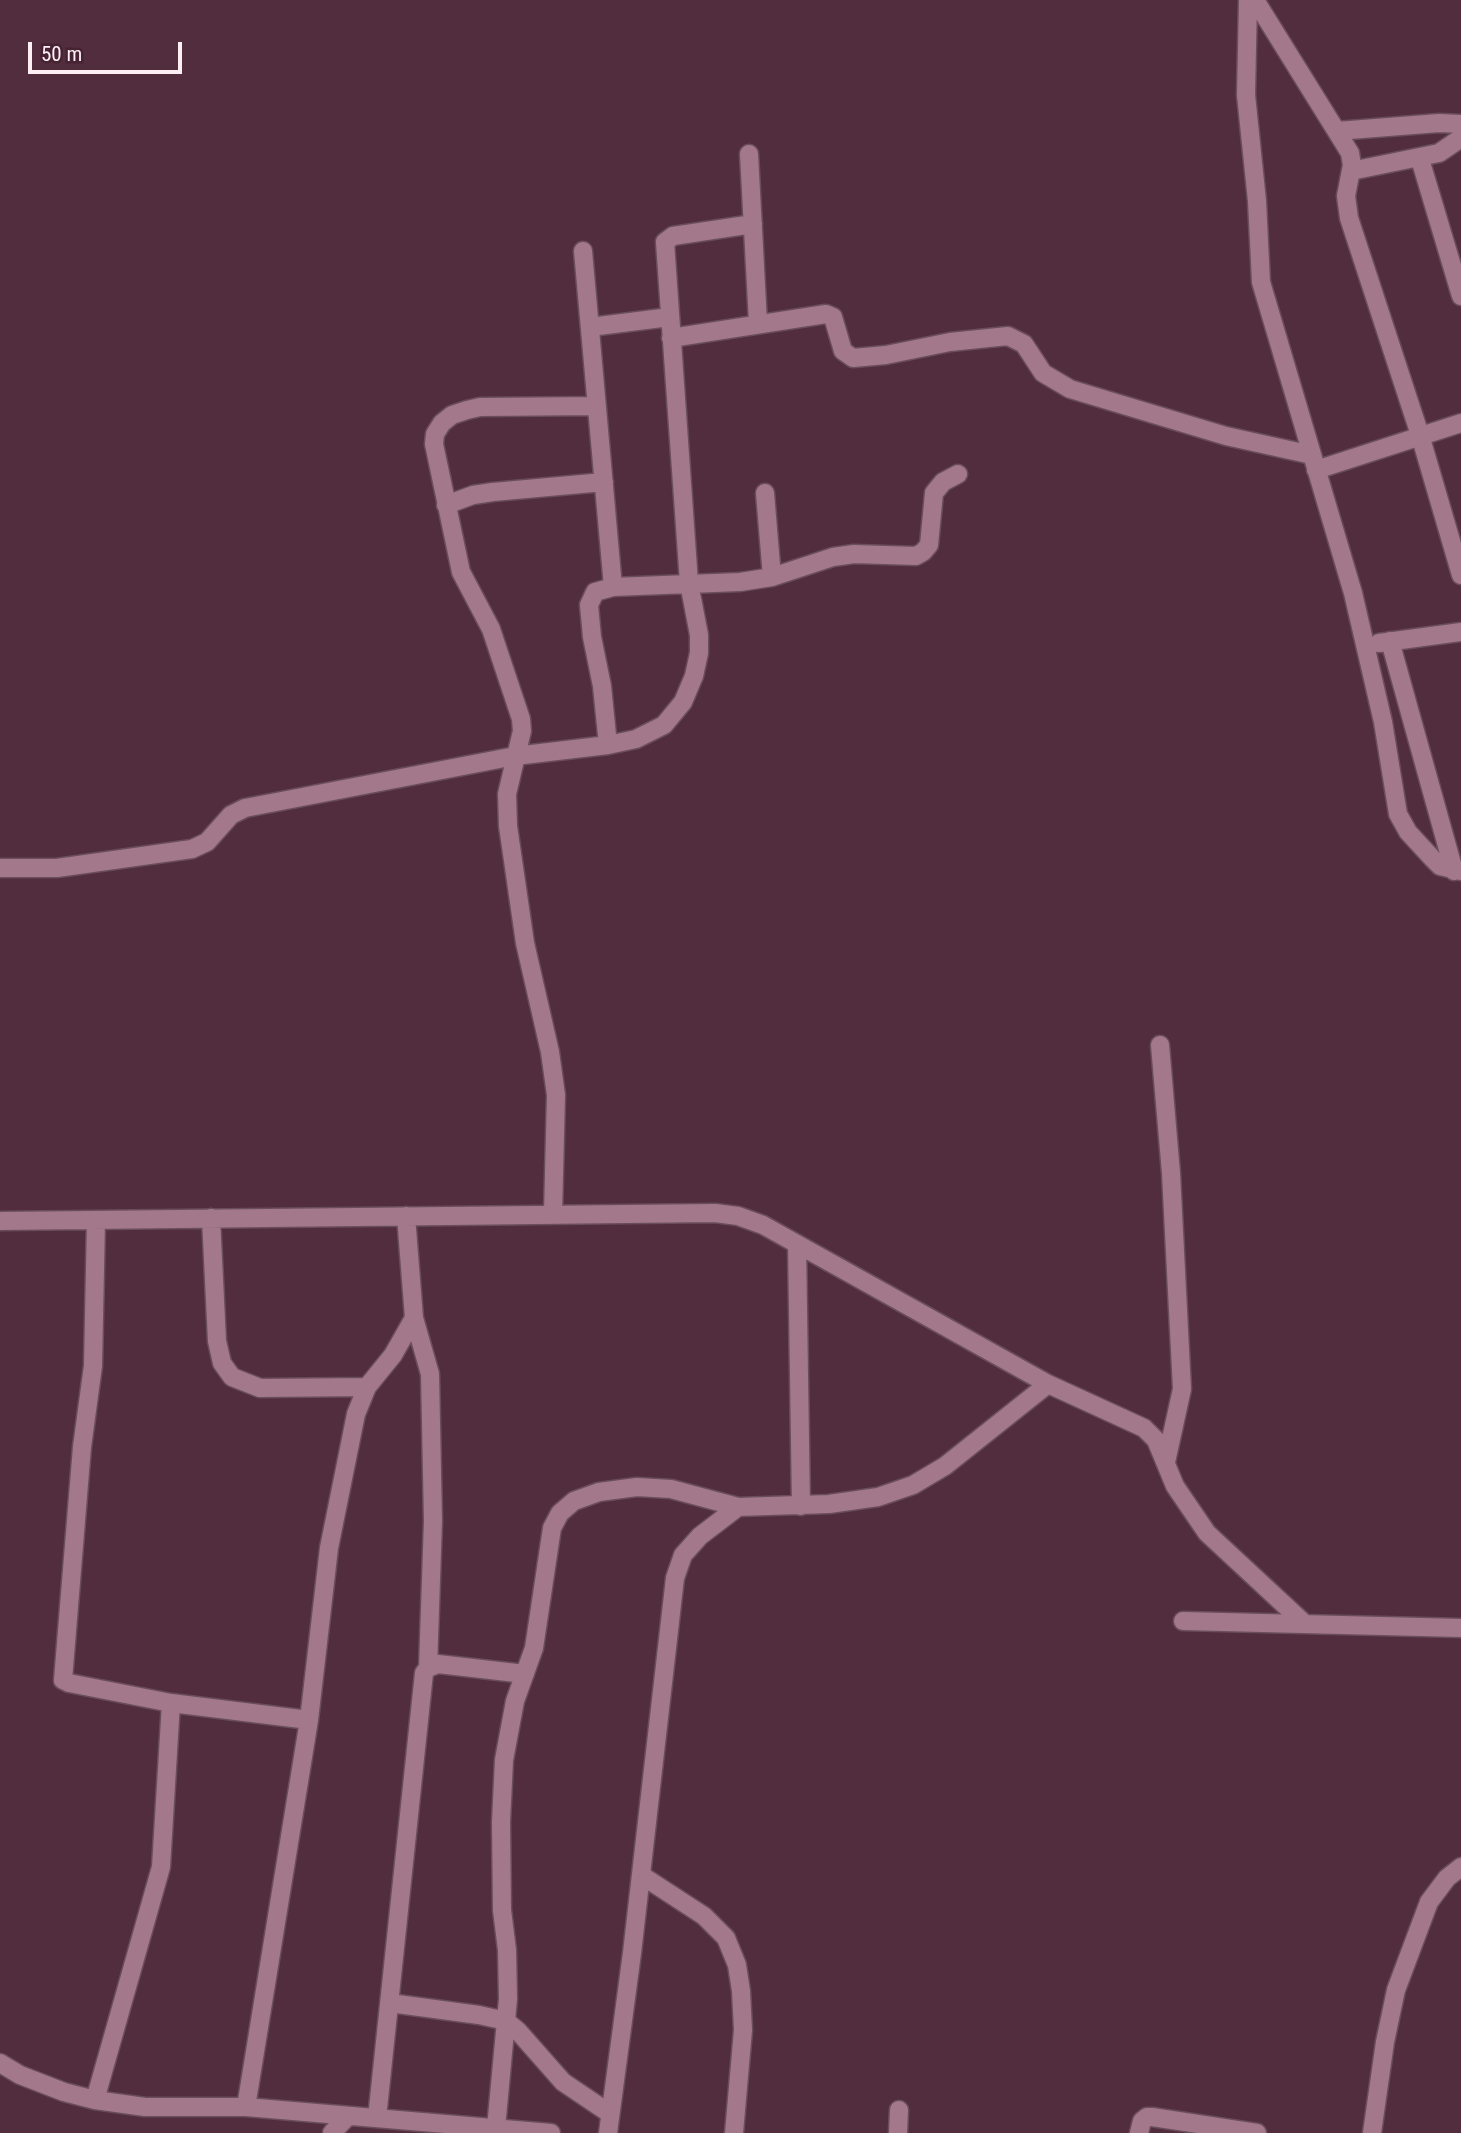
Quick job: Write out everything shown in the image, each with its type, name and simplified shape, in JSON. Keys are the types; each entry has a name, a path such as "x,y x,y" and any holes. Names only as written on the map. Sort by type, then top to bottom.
{"street":[{"path":"1248,0 1246,95 1261,282 1353,593 1383,722 1401,822 1440,866 1457,871"},
{"path":"1255,0 1350,153 1351,171 1346,197 1349,218 1420,435 1461,575"},
{"path":"1337,131 1439,123 1461,124"},
{"path":"1351,171 1420,159 1448,149 1461,138"},
{"path":"749,154 758,323"},
{"path":"1420,159 1461,296"},
{"path":"0,868 57,868 192,849 206,842 231,815 245,808 515,756 608,745 636,739 664,725 683,702 694,676 699,653 699,635 689,583 664,248 667,239 673,236 753,224"},
{"path":"583,251 613,587"},
{"path":"671,338 830,314 835,320 843,351 847,356 862,359 950,342 1014,337 1024,344 1043,373 1070,389 1314,462 1461,423"},
{"path":"590,327 670,317"},
{"path":"553,1214 554,1084 550,1052 526,943 508,826 507,794 522,732 521,719 491,629 463,580 434,444 435,434 453,415 480,407 597,406"},
{"path":"608,745 589,605 595,592 613,587 740,582 772,577 833,557 854,554 916,556 929,545 934,493 943,482 958,474"},
{"path":"446,505 473,495 493,492 604,482"},
{"path":"765,493 772,577"},
{"path":"1365,645 1461,632"},
{"path":"1390,641 1457,871"},
{"path":"1160,1045 1171,1173 1182,1389 1166,1462"},
{"path":"0,1221 553,1214 715,1213 738,1216 763,1225 1048,1384 1144,1428 1156,1440 1175,1486 1207,1533 1304,1624"},
{"path":"407,1216 414,1318 430,1374 433,1521 428,1668"},
{"path":"211,1218 217,1341 222,1363 232,1377 260,1388 367,1387"},
{"path":"96,1220 93,1366 82,1447 61,1674 63,1680 171,1703 309,1720"},
{"path":"797,1244 801,1506"},
{"path":"246,2107 309,1720 329,1548 356,1414 367,1387 393,1355 414,1318"},
{"path":"496,2128 508,1999 502,1910 501,1822 505,1760 515,1701 534,1648 552,1528 560,1513 575,1501 599,1492 637,1487 671,1489 738,1507 801,1506 878,1497 913,1485 945,1466 1048,1384"},
{"path":"608,2133 632,1953 675,1578 683,1555 700,1536 738,1507"},
{"path":"1183,1621 1461,1628"},
{"path":"377,2118 424,1673 438,1664 525,1674"},
{"path":"95,2100 161,1867 171,1703"},
{"path":"1372,2133 1385,2042 1396,1990 1429,1902 1447,1878 1461,1867"},
{"path":"641,1875 704,1916 726,1938 737,1965 743,2030 734,2133"},
{"path":"390,2003 506,2021 519,2031 563,2082 609,2113"},
{"path":"0,2063 20,2075 64,2092 95,2100 145,2107 246,2107 551,2133"},
{"path":"898,2133 899,2110"},
{"path":"332,2133 347,2117"},
{"path":"1139,2133 1142,2121 1147,2117 1257,2133"}]}
